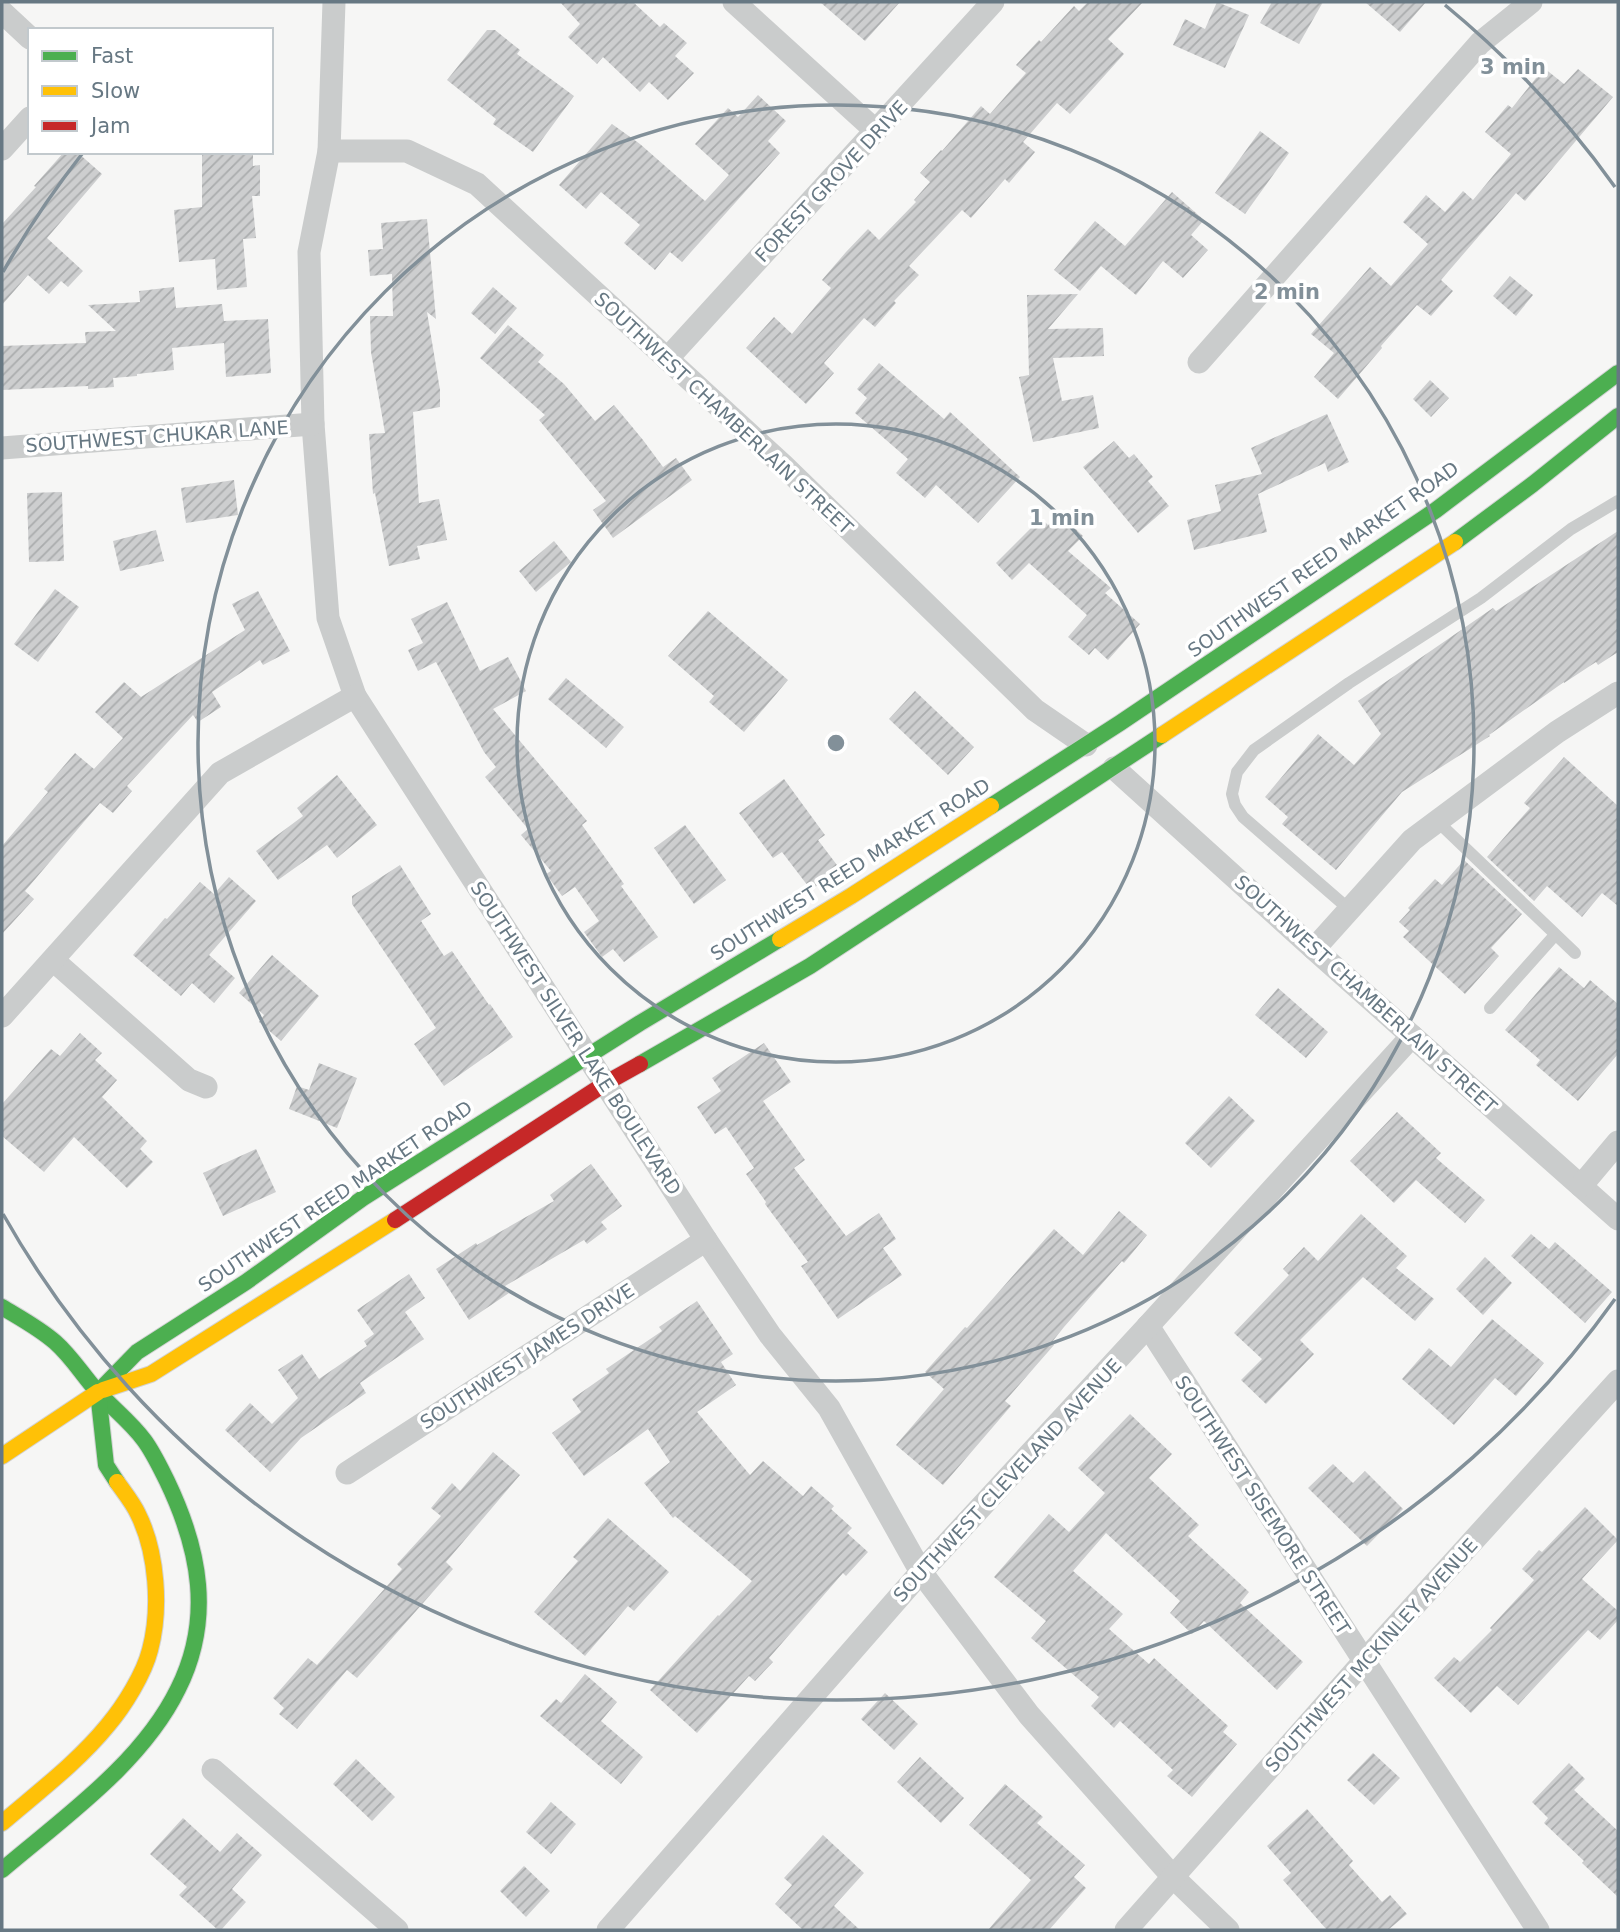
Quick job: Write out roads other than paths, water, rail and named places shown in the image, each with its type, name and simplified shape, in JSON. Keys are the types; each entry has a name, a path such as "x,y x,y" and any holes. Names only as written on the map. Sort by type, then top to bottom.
{"main road":[{"name":"SOUTHWEST REED MARKET ROAD","path":"2,1456 98,1392 137,1352 246,1282 363,1198 587,1056 851,896 1086,745 1436,510 1618,373"},
{"name":"SOUTHWEST REED MARKET ROAD","path":"98,1392 151,1374 415,1208 606,1083 810,966 1440,553 1618,416"},
{"path":"2,1307 55,1342 98,1392 144,1439 176,1497 195,1553 201,1592 191,1659 182,1683 160,1719 132,1754 99,1786 2,1870"},
{"path":"2,1823 78,1758 108,1724 135,1684 150,1651 157,1599 149,1544 138,1513 106,1465 98,1392"}],"street":[{"name":"SOUTHWEST SILVER LAKE BOULEVARD","path":"334,2 329,151 309,252 313,424 328,618 355,696 706,1240 770,1335 829,1408 921,1572 1029,1715 1174,1878 1228,1930"},
{"path":"734,2 876,131"},
{"name":"FOREST GROVE DRIVE","path":"667,359 993,2"},
{"path":"1199,362 1480,43 1531,2"},
{"path":"2,12 28,36"},
{"path":"2,149 28,120"},
{"name":"SOUTHWEST CHAMBERLAIN STREET","path":"329,151 407,152 477,184 784,466 1035,710 1086,745"},
{"name":"SOUTHWEST CHUKAR LANE","path":"2,448 313,424"},
{"path":"1314,949 1412,840 1557,732 1618,693"},
{"path":"2,1016 220,773 355,696"},
{"name":"SOUTHWEST CHAMBERLAIN STREET","path":"1114,768 1618,1219"},
{"path":"53,960 189,1080 206,1087"},
{"name":"SOUTHWEST CLEVELAND AVENUE","path":"608,1930 921,1572 1412,1036"},
{"path":"1581,1186 1618,1142"},
{"name":"SOUTHWEST JAMES DRIVE","path":"347,1473 706,1240"},
{"name":"SOUTHWEST SISEMORE STREET","path":"1148,1326 1538,1930"},
{"name":"SOUTHWEST MCKINLEY AVENUE","path":"1126,1930 1364,1661 1618,1381"},
{"path":"213,1770 397,1930"}],"lane":[{"path":"1350,909 1243,817 1232,794 1237,772 1254,750 1349,683 1481,598 1571,529 1618,501"},
{"path":"1436,820 1575,953"},
{"path":"1490,1008 1555,935"}]}
